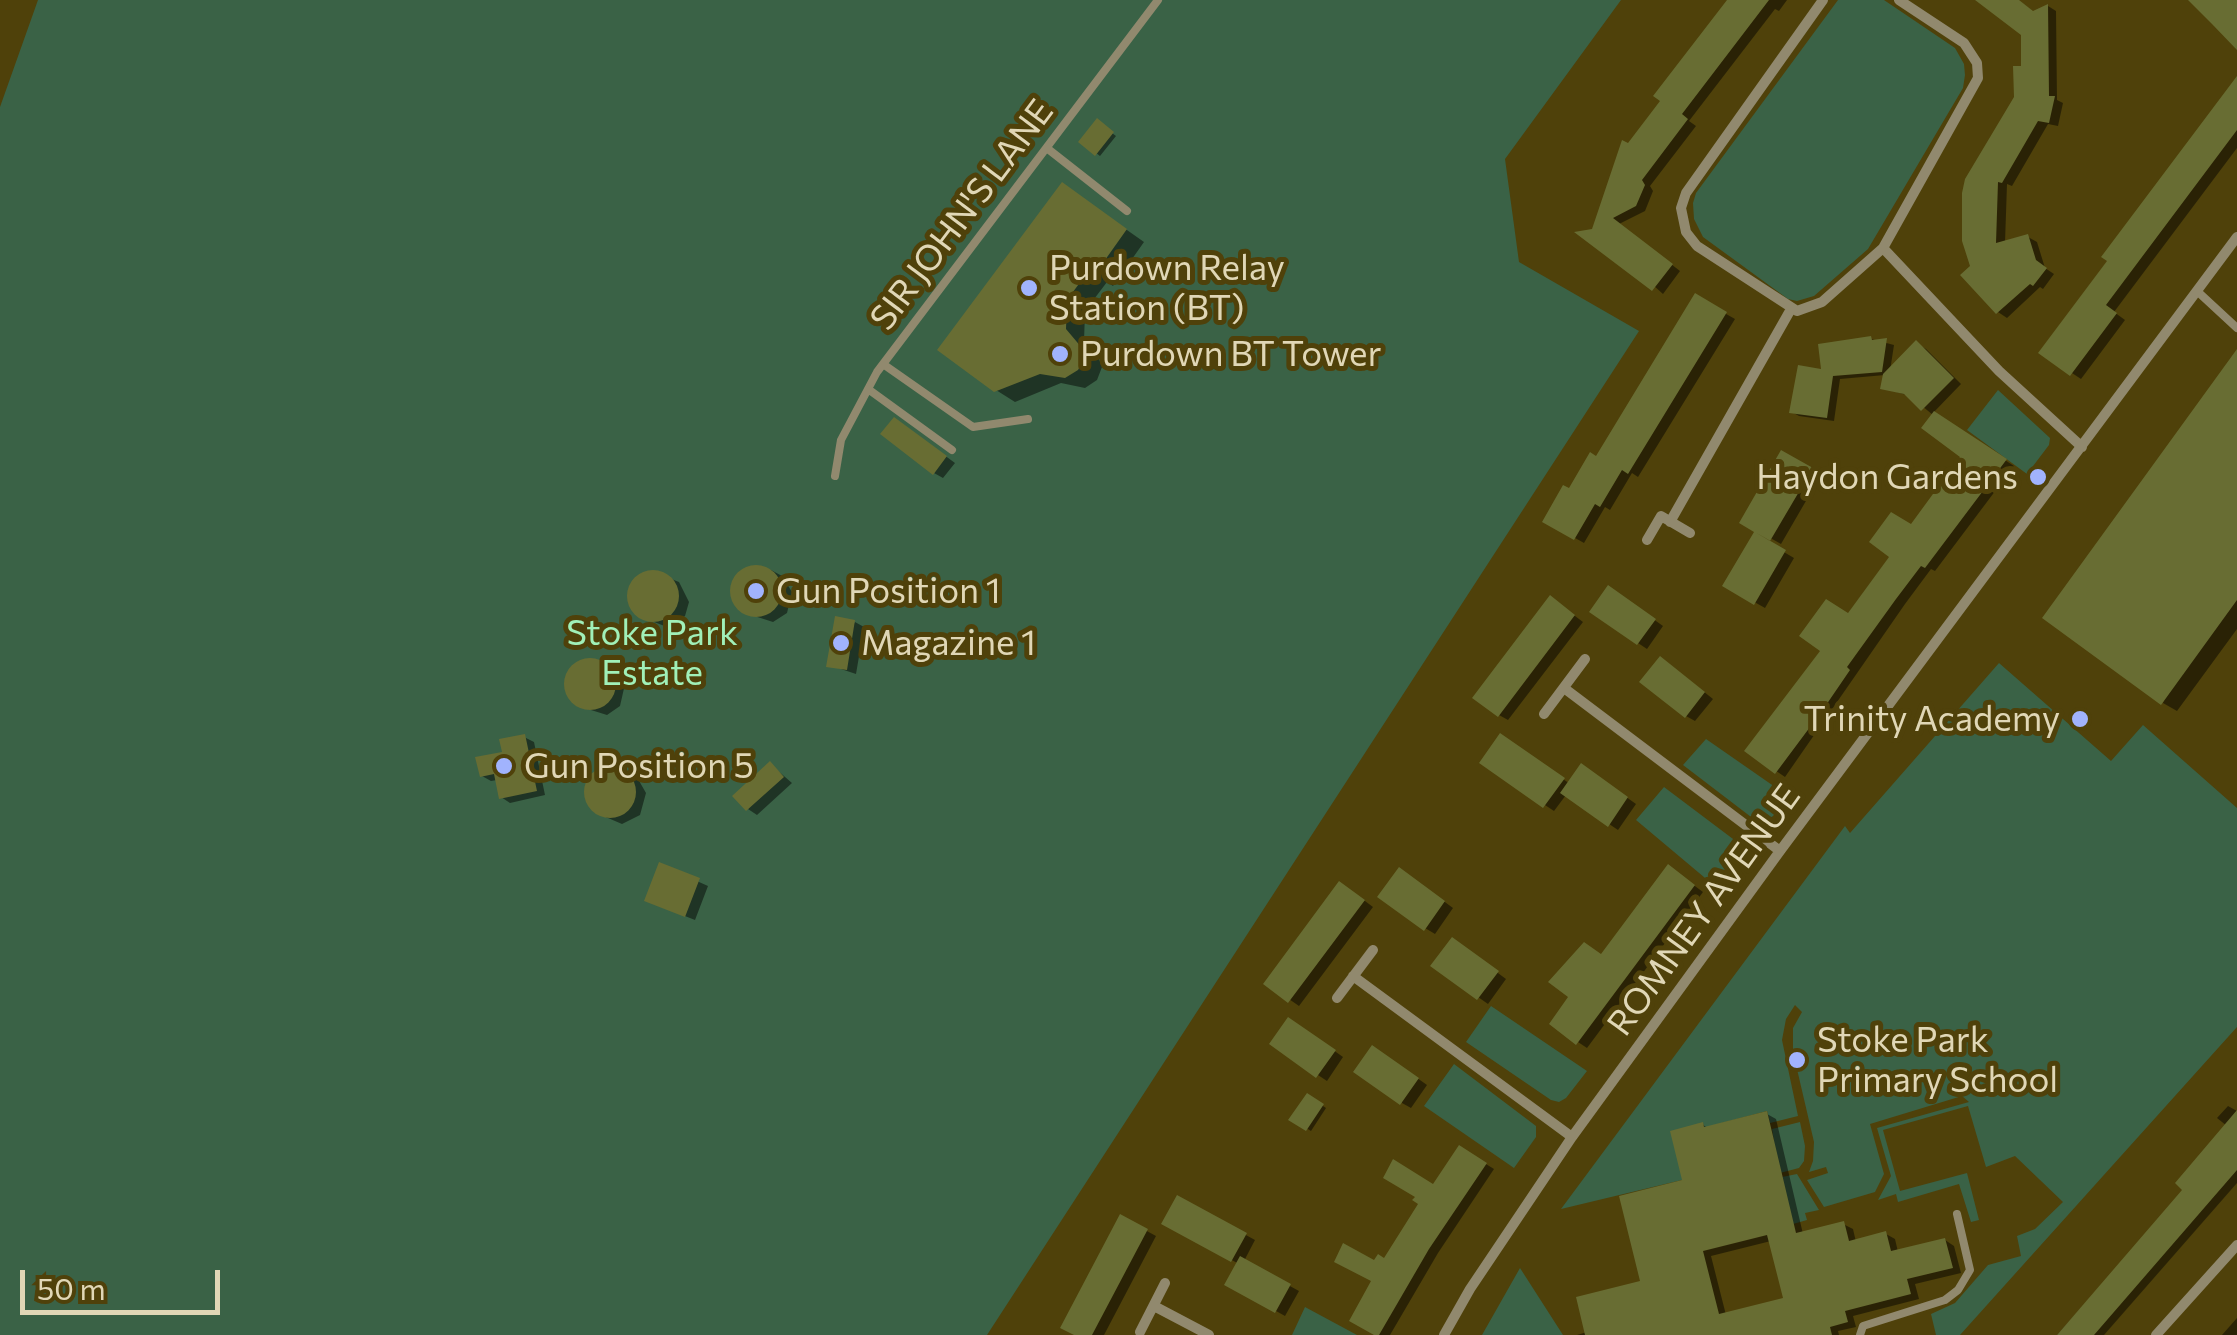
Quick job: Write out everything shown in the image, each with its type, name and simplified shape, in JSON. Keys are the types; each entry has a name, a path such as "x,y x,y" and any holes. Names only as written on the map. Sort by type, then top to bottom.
{"street":[{"path":"1824,0 1686,194 1681,208 1683,225 1694,243 1791,309 1804,311 1817,306 1883,248 1975,85 1978,71 1974,55 1964,43 1900,0"},
{"name":"ROMNEY AVENUE","path":"1444,1335 1572,1137 2237,237"},
{"path":"1883,248 1999,371 2082,447"},
{"path":"1670,522 1791,309"},
{"path":"1647,540 1661,516 1690,534"},
{"path":"1544,714 1586,658"},
{"path":"1564,688 1780,851"},
{"path":"1337,998 1373,950"},
{"path":"1353,976 1572,1137"},
{"path":"2156,1335 2237,1245"},
{"path":"1140,1332 1166,1284"},
{"path":"1154,1306 1210,1335"}],"lane":[{"name":"SIR JOHN'S LANE","path":"835,476 841,440 883,364 1158,0"},
{"path":"1048,149 1127,211"},
{"path":"2197,291 2237,328"},
{"path":"883,364 973,427 1028,419"},
{"path":"868,389 952,450"},
{"path":"1860,1335 1861,1327 1940,1302 1958,1290 1970,1268 1956,1214"}],"green space":[{"name":"Stoke Park Estate","path":"38,0 1621,0 1505,159 1519,262 1639,331 987,1335 0,1335 0,107"},
{"path":"1838,0 1884,0 1955,48 1965,75 1963,88 1868,249 1814,296 1797,301 1788,299 1703,237 1694,219 1693,203 1696,193"},
{"path":"1998,390 2050,438 2027,474 1967,430"},
{"name":"Trinity Academy","path":"1999,663 2111,761 2143,725 2237,808 2237,1027 1960,1335 1936,1335 1931,1314 1955,1303 1988,1265 2021,1256 2017,1236 2035,1229 2063,1202 2015,1156 1986,1167 1968,1106 1883,1130 1900,1191 1967,1173 1979,1220 1971,1222 1959,1184 1898,1202 1896,1194 1878,1200 1891,1176 1877,1128 1969,1102 1962,1096 1870,1124 1884,1174 1875,1192 1824,1207 1807,1180 1828,1173 1826,1167 1809,1172 1814,1142 1793,1052 1793,1028 1802,1012 1795,1005 1786,1019 1782,1040 1798,1116 1770,1123 1767,1111 1722,1123 1774,1141 1772,1129 1800,1122 1805,1146 1799,1168 1726,1187 1715,1172 1703,1123 1682,1180 1561,1209 1845,826 1850,833"},
{"path":"1706,739 1788,796 1773,816 1755,820 1683,765"},
{"path":"1664,787 1741,845 1742,858 1717,888 1636,820"},
{"path":"1491,1006 1587,1071 1566,1098 1559,1102 1551,1100 1466,1042"},
{"path":"1454,1064 1536,1126 1536,1137 1514,1168 1424,1106"},
{"path":"1797,1174 1819,1210 1805,1213 1807,1220 1793,1224 1782,1177"},
{"path":"1520,1268 1563,1335 1482,1335"},
{"path":"1305,1307 1357,1335 1292,1335"}],"building":[{"path":"1727,0 1769,0 1682,114 1688,119 1642,180 1645,185 1636,206 1613,218 1673,264 1652,291 1574,232 1592,229 1622,140 1628,143 1660,101 1653,96"},
{"path":"1975,0 2019,0 2033,11 2048,4 2049,96 2055,96 2049,123 2038,121 2002,183 1998,182 1996,243 2028,234 2036,260 2047,268 2033,286 2030,284 1996,314 1960,275 1970,266 1962,241 1962,193 1965,179 2014,97 2013,66 2021,66 2021,35"},
{"path":"2188,0 2237,0 2237,50 2212,24"},
{"path":"2237,76 2237,130 2106,305 2117,313 2070,376 2038,353 2107,261 2101,257"},
{"path":"1097,118 1114,132 1095,156 1078,142"},
{"name":"Purdown Relay Station (BT)","path":"1062,182 1127,229 1093,277 1087,273 1067,300 1066,329 1082,348 1078,370 1065,378 1040,374 994,392 937,350"},
{"path":"1695,293 1727,312 1628,474 1622,470 1600,507 1595,504 1574,540 1542,522 1563,485 1569,488 1590,452 1596,456"},
{"path":"1871,336 1872,340 1887,338 1882,372 1833,376 1827,418 1789,413 1798,365 1821,369 1818,344"},
{"path":"1916,340 1954,378 1921,411 1904,394 1880,389 1883,374"},
{"path":"2237,349 2237,600 2161,705 2042,618"},
{"path":"1934,411 2007,459 1925,568 1921,566 1896,599 1775,774 1744,751 1820,651 1799,636 1826,599 1848,613 1889,557 1869,542 1891,512 1911,524 1960,457 1921,428"},
{"path":"894,417 947,456 933,475 880,434"},
{"path":"1781,450 1813,468 1770,541 1786,550 1754,605 1722,586 1754,532 1739,523"},
{"name":"Gun Position 1","path":"756,565 775,572 782,591 775,610 756,617 737,610 730,591 737,572"},
{"path":"653,570 671,578 679,596 671,614 653,622 635,614 627,596 635,578"},
{"path":"1608,585 1656,619 1637,645 1589,612"},
{"path":"1550,595 1575,615 1498,717 1472,698"},
{"name":"Magazine 1","path":"835,616 855,620 847,670 826,667"},
{"path":"1660,656 1705,692 1685,718 1639,682"},
{"path":"590,658 608,666 616,684 608,702 590,710 572,702 564,684 572,666"},
{"path":"1500,733 1565,778 1543,808 1479,763"},
{"name":"Gun Position 5","path":"525,734 537,791 499,799 494,774 480,777 475,757 502,752 499,739"},
{"path":"770,761 784,777 746,811 732,796"},
{"path":"1581,763 1628,797 1608,827 1560,793"},
{"path":"610,766 629,773 636,792 629,811 610,818 591,811 584,792 591,773"},
{"path":"659,862 700,878 685,917 644,901"},
{"path":"1668,864 1695,885 1576,1045 1549,1024 1568,997 1548,982 1584,942 1601,954"},
{"path":"1399,867 1445,901 1424,931 1377,897"},
{"path":"1339,881 1365,900 1288,1003 1263,984"},
{"path":"1452,937 1499,971 1477,1000 1430,966"},
{"path":"1288,1017 1336,1050 1316,1078 1269,1044"},
{"path":"1372,1045 1419,1078 1400,1105 1353,1072"},
{"path":"1307,1093 1324,1104 1306,1131 1288,1120"},
{"path":"2237,1110 2237,1170 2094,1335 2057,1335 2182,1190 2175,1183"},
{"path":"1767,1111 1796,1233 1844,1221 1849,1241 1886,1231 1891,1251 1945,1238 1953,1268 1907,1279 1911,1294 1845,1311 1848,1322 1830,1327 1832,1335 1585,1335 1576,1297 1640,1281 1619,1196 1682,1180 1670,1131 1703,1122 1704,1127","holes":["1767,1235 1783,1298 1719,1314 1703,1251"]},
{"path":"1459,1145 1487,1163 1429,1249 1379,1335 1374,1335 1349,1321 1371,1281 1334,1262 1343,1243 1374,1260 1378,1254 1384,1258 1418,1204 1412,1200 1415,1197 1383,1178 1393,1159 1433,1184"},
{"path":"1177,1195 1247,1233 1231,1262 1161,1224"},
{"path":"1120,1214 1148,1229 1092,1335 1074,1335 1060,1328"},
{"path":"1240,1256 1291,1284 1275,1313 1224,1285"}],"place":[{"name":"Purdown Relay Station (BT)","path":"1029,288"},
{"name":"Purdown BT Tower","path":"1060,354"},
{"name":"Haydon Gardens","path":"2038,477"},
{"name":"Gun Position 1","path":"756,591"},
{"name":"Magazine 1","path":"841,643"},
{"name":"Trinity Academy","path":"2080,719"},
{"name":"Gun Position 5","path":"504,766"},
{"name":"Stoke Park Primary School","path":"1797,1060"}]}
